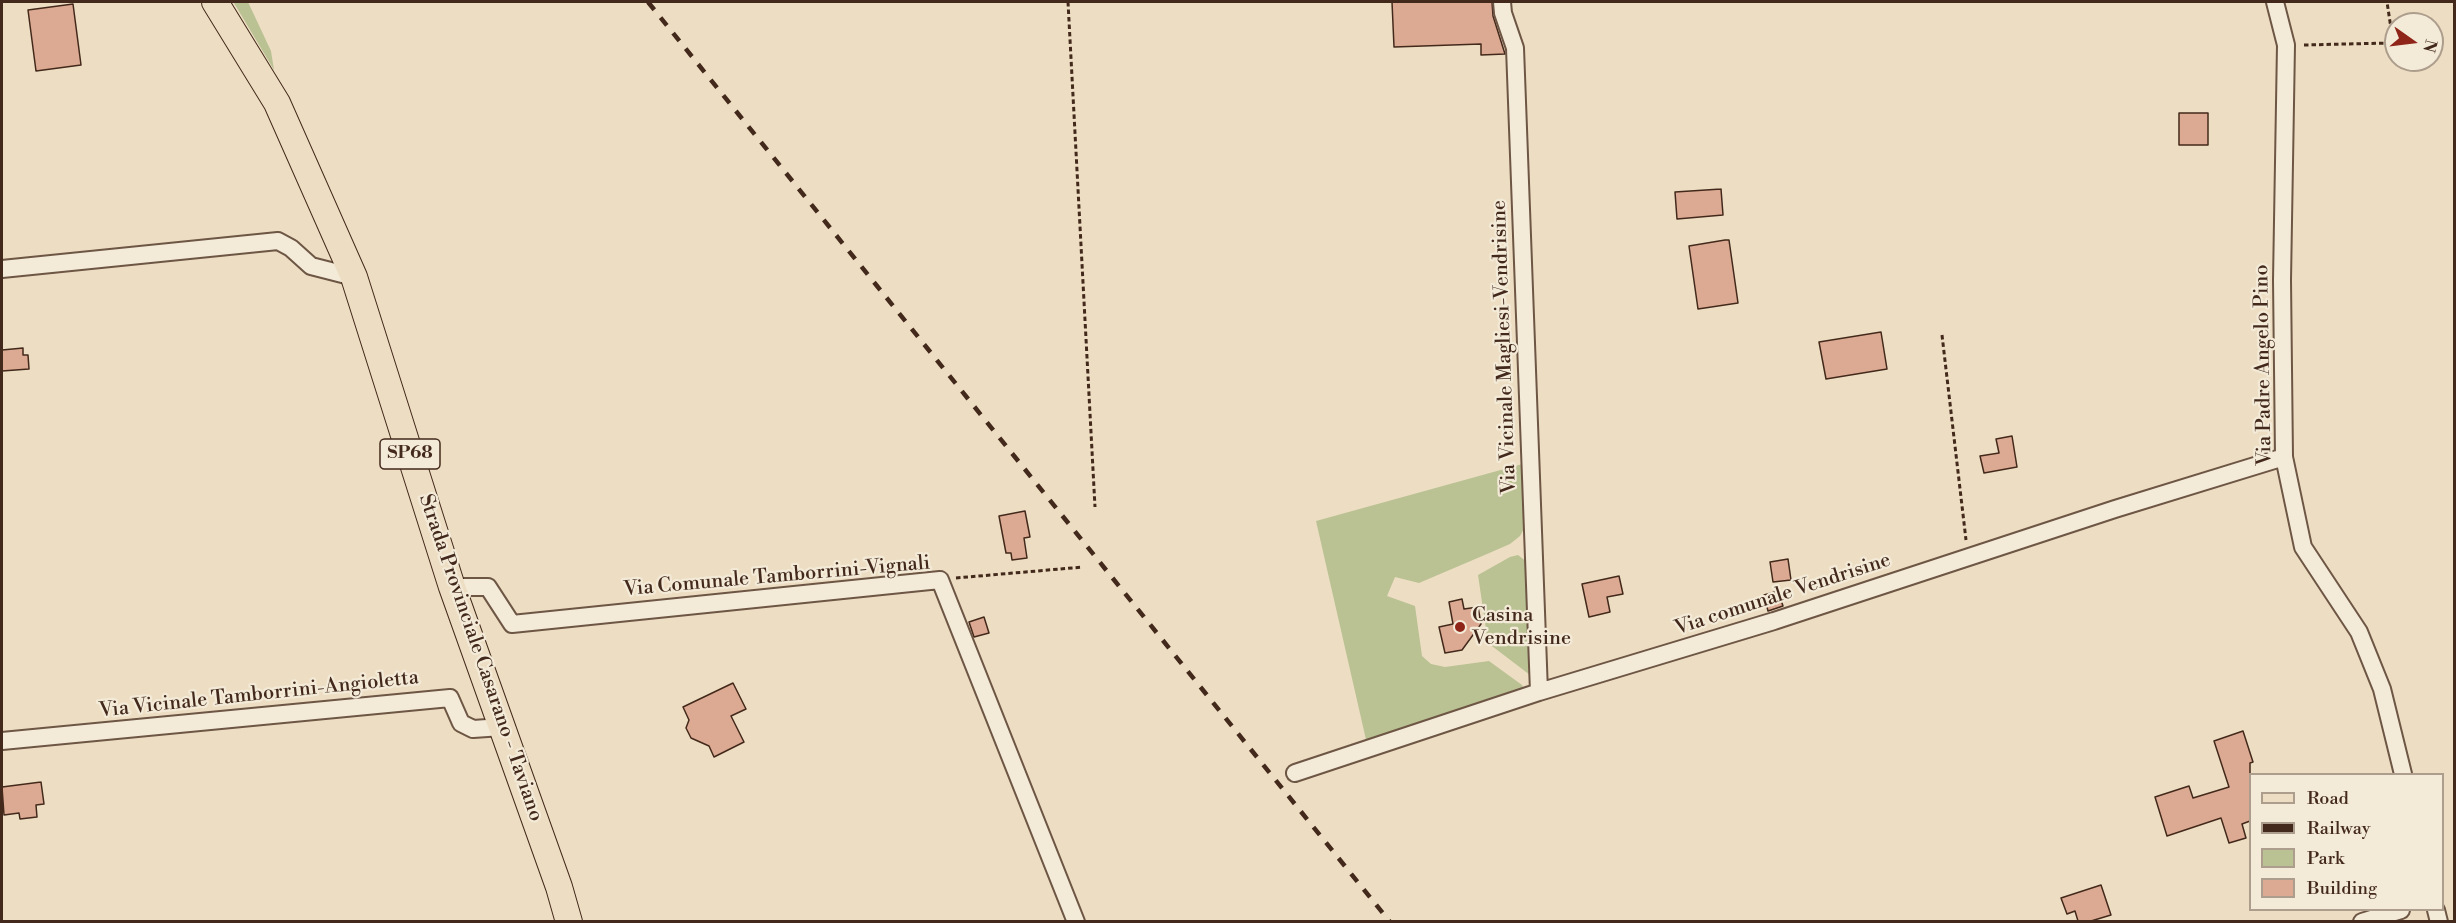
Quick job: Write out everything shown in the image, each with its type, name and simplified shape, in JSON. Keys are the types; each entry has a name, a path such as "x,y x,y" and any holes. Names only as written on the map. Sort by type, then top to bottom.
{"main road":[{"name":"Strada Provinciale Casarano - Taviano","path":"215,2 277,103 354,277 452,587 559,887 569,921"}],"street":[{"name":"Via Vicinale Magliesi-Vendrisine","path":"1502,2 1503,13 1515,48 1539,692"},
{"name":"Via Padre Angelo Pino","path":"2275,2 2286,45 2282,280 2284,457 2303,547 2359,633 2382,689 2403,773"},
{"path":"2,269 278,241 291,248 311,266 354,277"},
{"name":"Via comunale Vendrisine","path":"1295,773 1539,692 1774,621 2284,457"},
{"name":"Via Comunale Tamborrini-Vignali","path":"452,587 488,587 512,624 940,580 1076,921"},
{"name":"Via Vicinale Tamborrini-Angioletta","path":"2,741 450,698 461,723 473,729 502,727"},
{"path":"2362,921 2394,911"}],"path":[{"path":"1068,2 1095,507"},
{"path":"2286,45 2389,43 2391,35 2387,2"},
{"path":"1942,335 1968,557"},
{"path":"940,580 1083,567"}],"green space":[{"path":"248,2 271,51 274,70 234,3"},
{"path":"1526,463 1526,525 1520,536 1510,544 1419,583 1395,577 1387,596 1415,606 1422,656 1431,664 1445,667 1489,661 1522,685 1525,692 1367,744 1316,521"},
{"path":"1518,555 1527,562 1530,675 1488,643 1478,575"}],"building":[{"path":"1392,2 1492,2 1493,16 1505,54 1481,55 1481,44 1394,47"},
{"path":"73,4 81,65 36,71 28,10"},
{"path":"2179,113 2208,113 2208,145 2179,145"},
{"path":"1721,189 1723,215 1677,219 1675,192"},
{"path":"1729,240 1738,303 1698,309 1689,246"},
{"path":"1881,332 1887,369 1826,379 1819,342"},
{"path":"23,348 23,355 28,355 29,369 2,371 2,350"},
{"path":"2012,436 2017,467 1984,473 1980,456 1999,453 1996,439"},
{"path":"1025,511 1030,537 1024,538 1027,558 1012,560 1011,553 1006,553 999,516"},
{"path":"1788,559 1791,580 1773,582 1770,562"},
{"path":"1619,576 1623,594 1607,597 1610,612 1589,617 1582,584"},
{"path":"1778,591 1783,606 1768,611 1764,595"},
{"name":"Casina Vendrisine","path":"1462,599 1464,609 1478,607 1481,624 1462,650 1445,653 1439,627 1453,624 1449,602"},
{"path":"984,617 989,633 974,637 969,622"},
{"path":"733,683 746,709 731,716 744,742 714,757 709,746 691,738 686,728 689,720 683,707"},
{"path":"2243,731 2253,762 2250,763 2249,773 2249,821 2242,824 2246,838 2229,843 2221,818 2167,836 2155,797 2189,786 2193,798 2229,787 2214,741"},
{"path":"41,782 44,804 36,805 37,817 20,819 19,813 4,815 2,787"},
{"path":"2101,885 2111,915 2091,921 2078,921 2075,911 2067,914 2061,898"}],"railway":[{"path":"648,2 1390,922"}],"place":[{"name":"Casina Vendrisine","path":"1460,627"}]}
